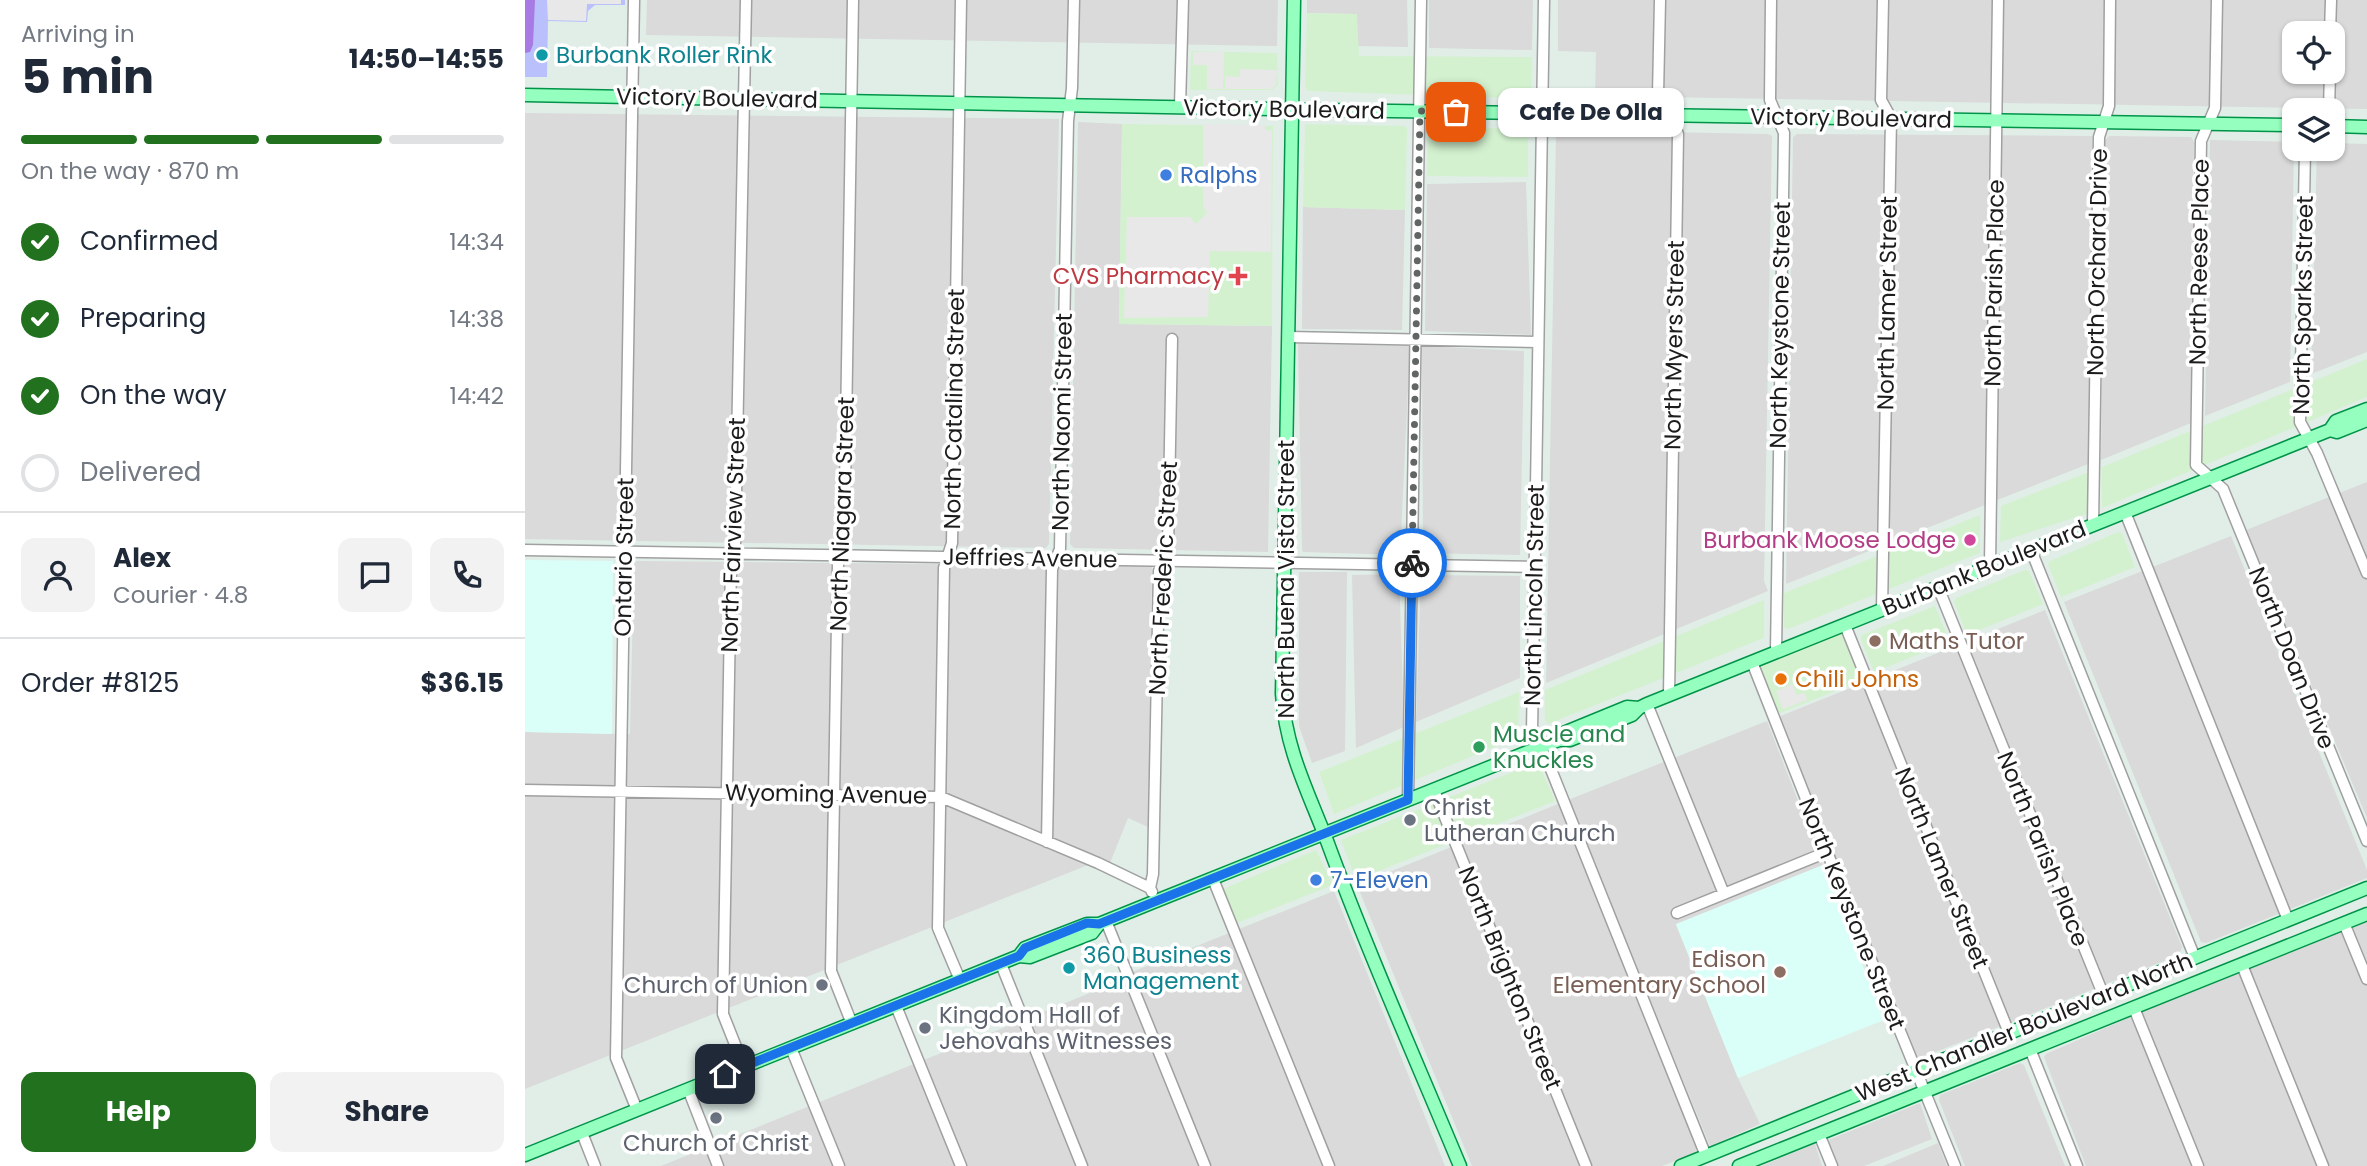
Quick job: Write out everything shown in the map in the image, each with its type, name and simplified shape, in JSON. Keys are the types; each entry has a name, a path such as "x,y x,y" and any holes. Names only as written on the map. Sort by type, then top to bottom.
{"main road":[{"name":"North Buena Vista Street","path":"1294,0 1282,694 1286,728 1300,777 1460,1166"},
{"name":"Victory Boulevard","path":"525,95 2282,125"},
{"path":"2345,126 2367,127"},
{"name":"Burbank Boulevard","path":"525,1156 1001,964 1019,956 1025,948 1087,923 1103,923 1559,740 1566,732 1627,707 1643,706 2330,430 2336,421 2367,409"},
{"name":"Burbank Boulevard","path":"2330,430 2337,432 2367,420"},
{"name":"West Chandler Boulevard North","path":"1681,1166 2367,888"},
{"path":"1739,1166 2367,914"}],"street":[{"name":"Ontario Street","path":"634,0 616,1058 637,1110"},
{"name":"North Fairview Street","path":"744,1067 723,1014 731,564 735,543 746,0"},
{"name":"North Niagara Street","path":"852,1024 831,971 838,564 844,536 853,0"},
{"name":"North Catalina Street","path":"960,980 938,928 944,568 952,543 961,0"},
{"name":"North Naomi Street","path":"1047,842 1052,569 1060,549 1068,121 1071,104 1074,0"},
{"path":"1180,106 1182,0"},
{"path":"1408,800 1422,0"},
{"name":"North Lincoln Street","path":"1544,0 1532,732 1706,1156"},
{"name":"North Myers Street","path":"1660,0 1658,95 1678,134 1669,695"},
{"name":"North Keystone Street","path":"1771,0 1770,100 1784,133 1776,652"},
{"name":"North Lamer Street","path":"1882,609 1891,118 1881,100 1883,0"},
{"name":"North Parish Place","path":"1990,565 1998,0"},
{"name":"North Orchard Drive","path":"2093,525 2099,137 2109,106 2110,0"},
{"name":"North Reese Place","path":"2211,478 2196,465 2201,141 2215,108 2217,0"},
{"path":"2330,21 2331,0"},
{"name":"North Sparks Street","path":"2305,161 2300,422 2323,465 2367,573"},
{"path":"1288,337 1538,342"},
{"name":"North Frederic Street","path":"1150,888 1153,874 1159,571 1168,549 1172,339"},
{"name":"North Doan Drive","path":"2211,478 2223,489 2367,841"},
{"path":"2125,512 2288,920"},
{"name":"Jeffries Avenue","path":"525,550 1535,567"},
{"path":"2031,550 2195,958"},
{"name":"North Parish Place","path":"1938,587 2103,994"},
{"name":"North Lamer Street","path":"1845,625 2008,1032"},
{"name":"North Keystone Street","path":"1752,662 1955,1166"},
{"path":"1643,706 1724,894"},
{"name":"Wyoming Avenue","path":"525,790 941,796 1150,888"},
{"name":"North Brighton Street","path":"1434,790 1586,1166"},
{"path":"1677,913 1827,852"},
{"path":"1213,878 1329,1166"},
{"path":"1150,888 1156,901"},
{"path":"1103,923 1205,1166"},
{"path":"2344,923 2367,979"},
{"path":"1001,964 1082,1166"},
{"path":"2242,965 2323,1166"},
{"path":"896,1006 961,1166"},
{"path":"2134,1008 2198,1166"},
{"path":"791,1048 839,1166"},
{"path":"2030,1049 2077,1166"},
{"path":"688,1089 718,1166"},
{"path":"582,1133 595,1166"},
{"path":"1819,1134 1832,1166"}],"shaded area":[{"path":"525,0 625,0 625,5 595,5 588,11 587,22 548,21 547,77 525,77"},
{"path":"525,0 535,0 533,45 530,52 525,53"},
{"path":"547,0 621,0 621,4 587,4 586,21 548,20"},
{"path":"647,0 1278,0 1277,46 646,35"},
{"path":"1307,0 1407,0 1408,47 1357,46 1357,14 1307,13"},
{"path":"1429,0 1533,0 1532,50 1429,48"},
{"path":"1558,0 2367,0 2367,109 2345,109 2345,98 2282,98 2282,108 1595,96 1596,52 1558,51"},
{"path":"1307,13 1357,14 1359,56 1532,57 1531,99 1308,91 1305,86"},
{"path":"1191,51 1277,53 1278,85 1272,90 1190,90"},
{"path":"1193,52 1224,52 1223,89 1207,89 1207,65 1193,65"},
{"path":"1240,69 1277,70 1276,84 1272,89 1225,89 1225,76 1240,77"},
{"path":"525,113 1059,119 1049,544 1046,548 525,539"},
{"path":"1078,122 1122,124 1119,324 1272,326 1268,552 1074,548 1070,544"},
{"path":"1122,124 1273,126 1272,326 1119,324"},
{"path":"1203,124 1265,125 1265,130 1272,130 1271,252 1210,251 1208,317 1124,318 1127,217 1190,217 1196,224 1207,213 1203,207"},
{"path":"1305,124 1407,128 1405,210 1303,207"},
{"path":"1428,127 1524,129 1528,132 1528,177 1427,176"},
{"path":"1560,130 1772,136 1764,581 1768,591 1546,683 1556,134"},
{"path":"1797,134 2092,136 2088,464 1786,584 1793,137"},
{"path":"2109,136 2191,137 2194,142 2191,423 2101,460 2105,140"},
{"path":"2210,140 2282,142 2282,161 2294,161 2290,382 2205,416"},
{"path":"2345,143 2367,144 2367,352 2311,374 2317,161 2345,161"},
{"path":"1526,182 1531,335 1425,331 1427,184"},
{"path":"1303,207 1405,210 1402,330 1302,329"},
{"path":"1298,344 1410,346 1400,555 1303,552"},
{"path":"1422,346 1524,351 1520,555 1423,553"},
{"path":"2367,359 2367,397 2102,508 2102,467"},
{"path":"2089,472 2089,513 2000,542 2001,506"},
{"path":"2367,482 2367,818 2246,530"},
{"path":"1980,515 1980,553 1788,629 1784,627 1784,593"},
{"path":"2118,532 2122,533 2135,567 2061,597 2048,564 2050,561"},
{"path":"2231,536 2367,870 2367,878 2206,943 2201,942 2064,602"},
{"path":"525,560 613,561 612,734 525,732"},
{"path":"634,563 1152,566 1148,827 1128,818 1110,863 1095,854 1088,865 525,1089 525,732 630,734"},
{"path":"2025,570 2029,571 2043,604 1967,635 1954,602 1956,598"},
{"path":"1299,572 1347,572 1345,751 1312,763 1299,726"},
{"path":"1399,574 1404,727 1356,748 1352,575"},
{"path":"1421,575 1520,576 1520,678 1416,722"},
{"path":"1764,600 1764,638 1548,724 1545,720 1545,690"},
{"path":"1935,606 1950,642 1874,672 1861,640 1862,635"},
{"path":"2045,610 2182,947 2179,955 1918,1059 1778,717"},
{"path":"1846,626 1868,678 1773,716 1755,664"},
{"path":"1792,684 1797,695 1805,693 1807,700 1783,709 1776,691"},
{"path":"1519,692 1518,737 1334,814 1319,772"},
{"path":"1767,721 1823,865 1676,925 1738,1078 1760,1124 1710,1146 1568,800"},
{"path":"1538,762 1555,801 1356,880 1341,840"},
{"path":"1558,804 1697,1147 1695,1153 1662,1166 1472,1166 1357,885"},
{"path":"1316,850 1333,885 1237,923 1223,889"},
{"name":"Edison Elementary School","path":"1823,865 1884,1020 1738,1078 1676,924"},
{"path":"1334,891 1445,1166 661,1166 1132,976 1132,972"},
{"path":"2367,921 2367,1166 2086,1166 2044,1057 2046,1054 2144,1011"},
{"path":"2020,1063 2024,1065 2065,1166 1965,1166 1939,1100 1940,1095"},
{"path":"1920,1103 1932,1139 1864,1166 1838,1166 1826,1141"},
{"path":"1938,1143 1947,1166 1883,1166"},
{"path":"1815,1144 1822,1166 1761,1166"}],"way so far":[{"path":"1412,563 1420,111 1456,112"}],"place":[{"name":"Burbank Roller Rink","path":"542,55"},
{"name":"Cafe De Olla","path":"1456,112"},
{"name":"Ralphs","path":"1166,175"},
{"name":"CVS Pharmacy","path":"1238,276"},
{"name":"Burbank Moose Lodge","path":"1970,540"},
{"name":"Maths Tutor","path":"1875,641"},
{"name":"Chili Johns","path":"1781,679"},
{"name":"Muscle and Knuckles","path":"1479,747"},
{"name":"Christ Lutheran Church","path":"1410,820"},
{"name":"7-Eleven","path":"1316,880"},
{"name":"360 Business Management","path":"1069,968"},
{"name":"Edison Elementary School","path":"1780,972"},
{"name":"Church of Union","path":"822,985"},
{"name":"Kingdom Hall of Jehovahs Witnesses","path":"925,1028"},
{"name":"Church of Christ","path":"716,1118"}],"route":[{"path":"725,1074 1019,956 1025,948 1087,923 1099,924 1408,800 1412,563"}]}
